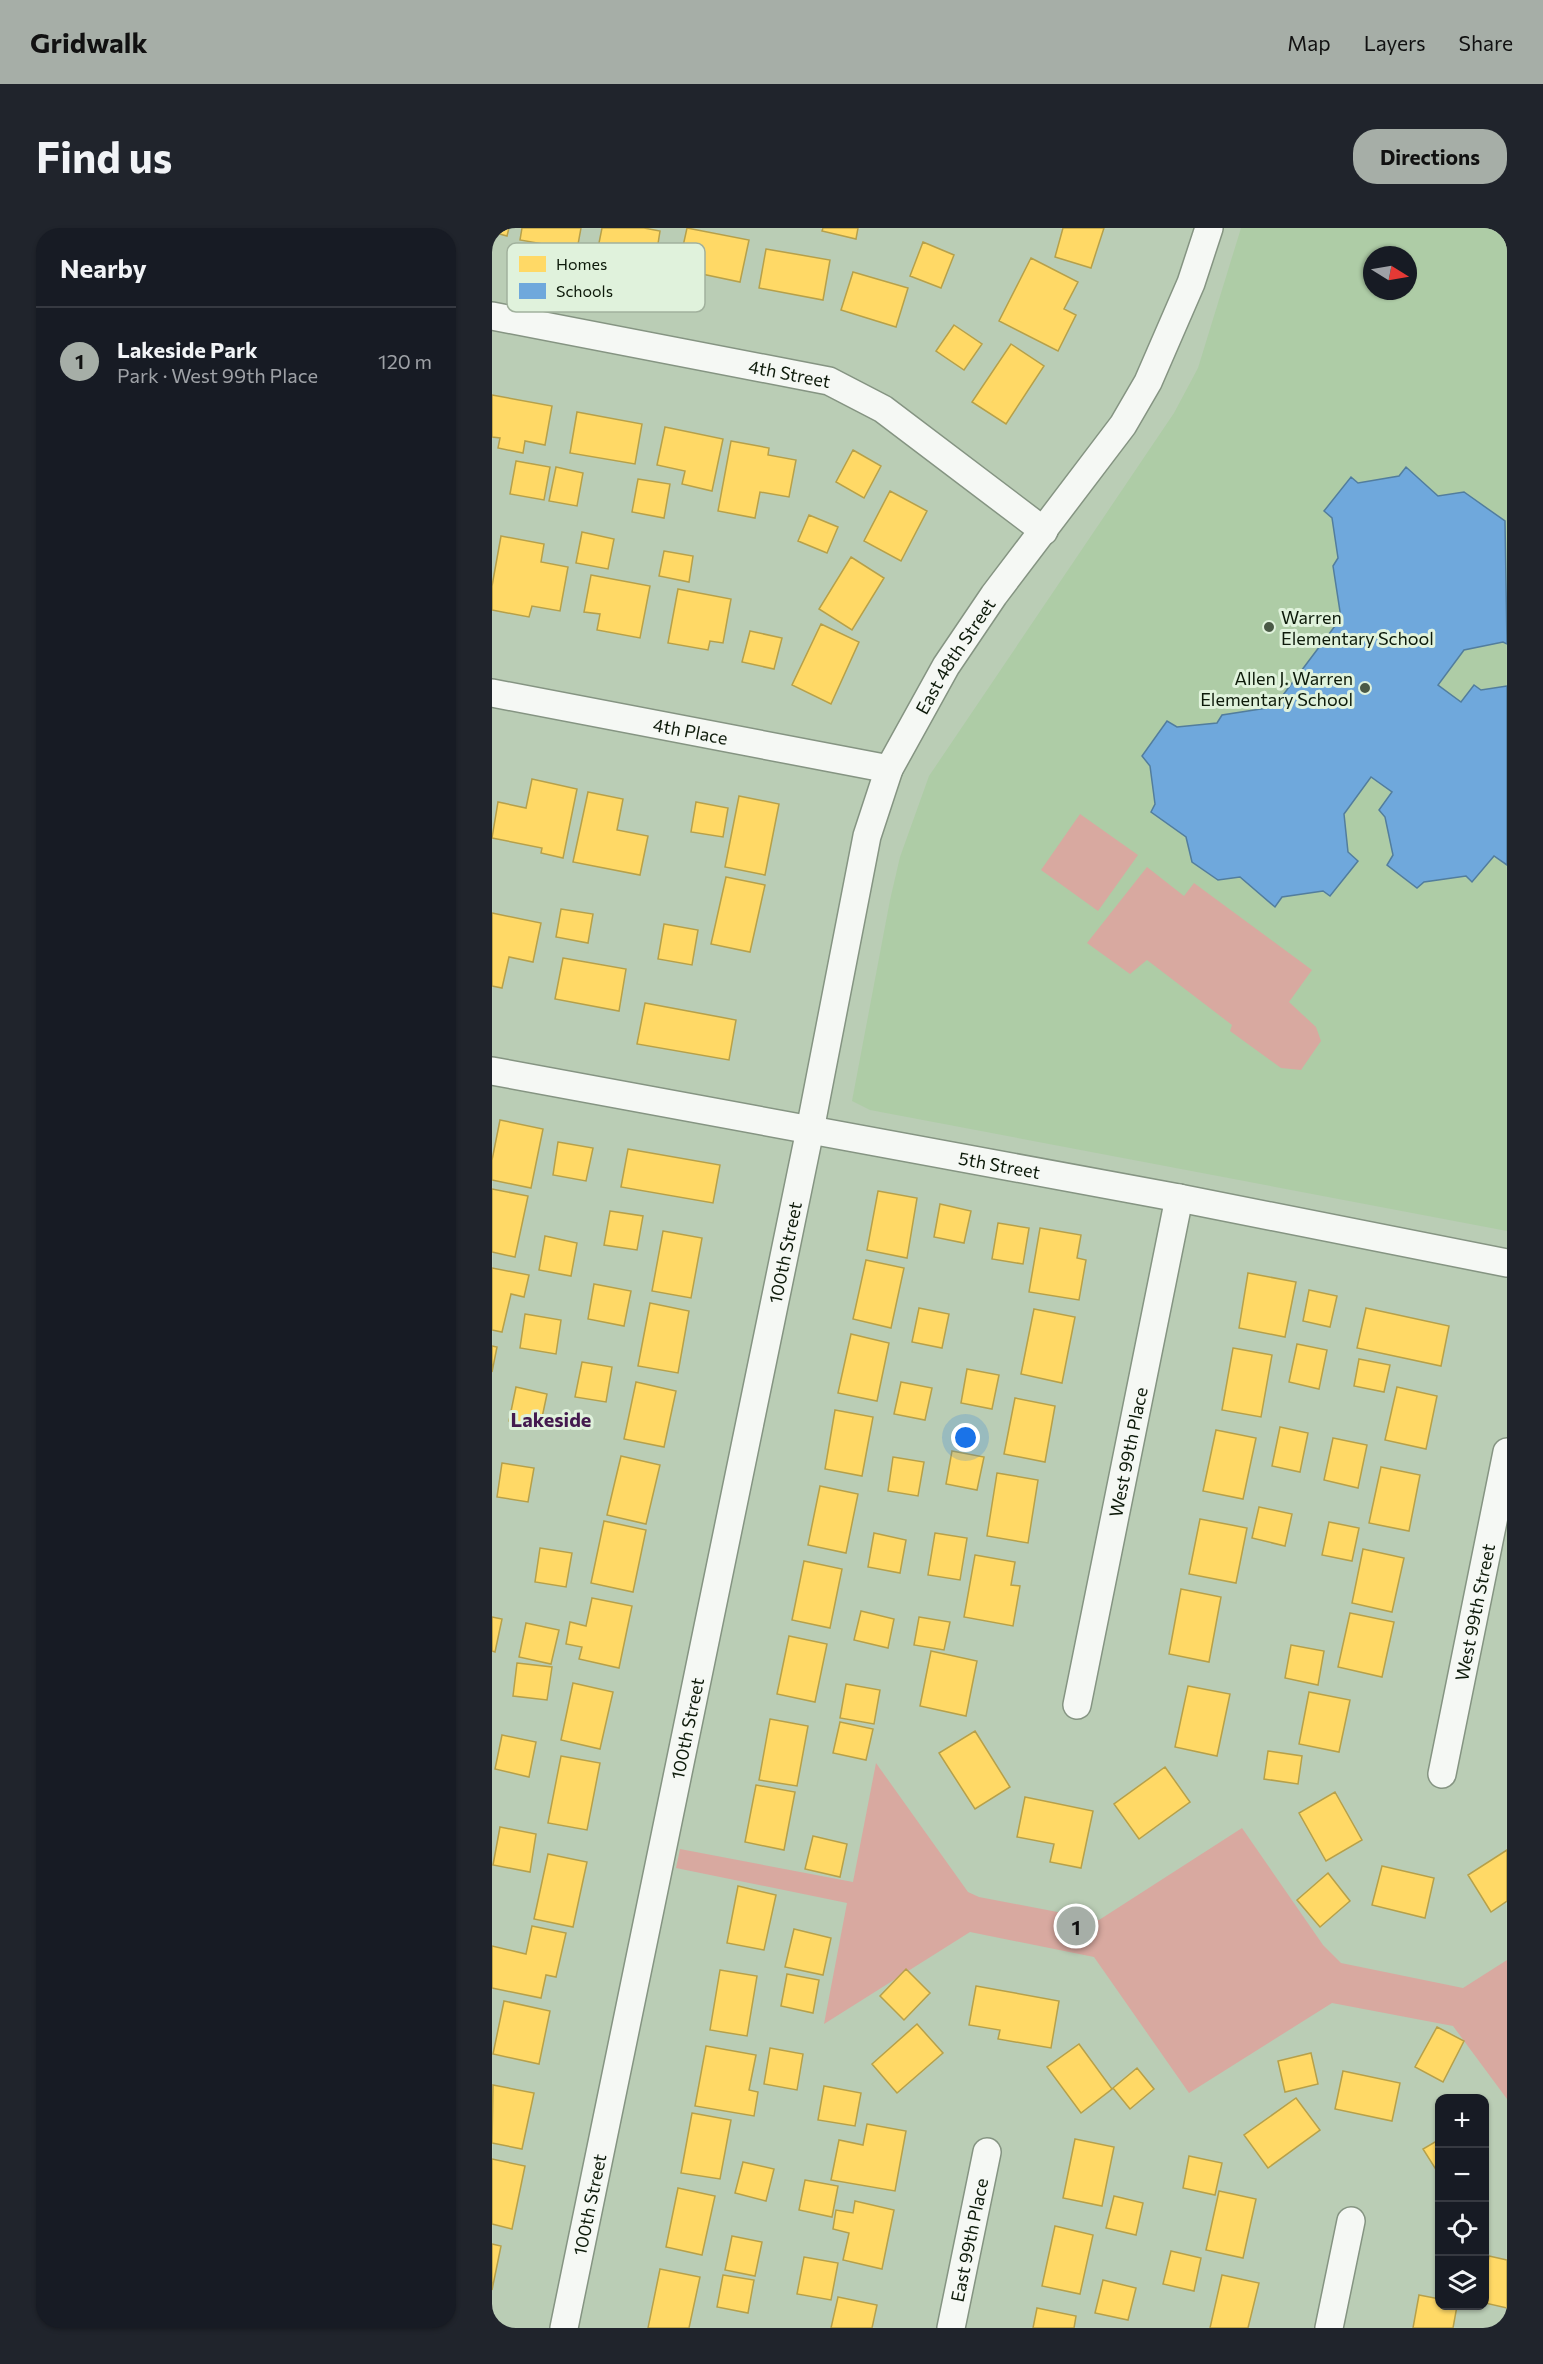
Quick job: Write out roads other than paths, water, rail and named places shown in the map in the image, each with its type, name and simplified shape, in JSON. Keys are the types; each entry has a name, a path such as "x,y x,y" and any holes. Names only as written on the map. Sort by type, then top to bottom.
{"street":[{"name":"East 48th Street","path":"810,1130 855,888 867,836 889,768 946,666 994,595 1123,425 1148,382 1191,283 1209,228"},
{"name":"4th Street","path":"492,316 829,381 883,409 1044,531"},
{"name":"4th Place","path":"492,693 889,768"},
{"name":"5th Street","path":"492,1071 1179,1198 1507,1263"},
{"name":"100th Street","path":"564,2328 810,1130"},
{"name":"West 99th Place","path":"1077,1705 1179,1198"},
{"name":"West 99th Street","path":"1442,1774 1507,1452"},
{"name":"East 99th Place","path":"951,2328 987,2152"},
{"path":"1329,2328 1351,2222"}],"place":[{"name":"Warren Elementary School","path":"1269,627"},
{"name":"Allen J. Warren Elementary School","path":"1365,688"},
{"name":"Lakeside Park","path":"1076,1926"}],"district":[{"name":"Lakeside","path":"551,1419"}]}
